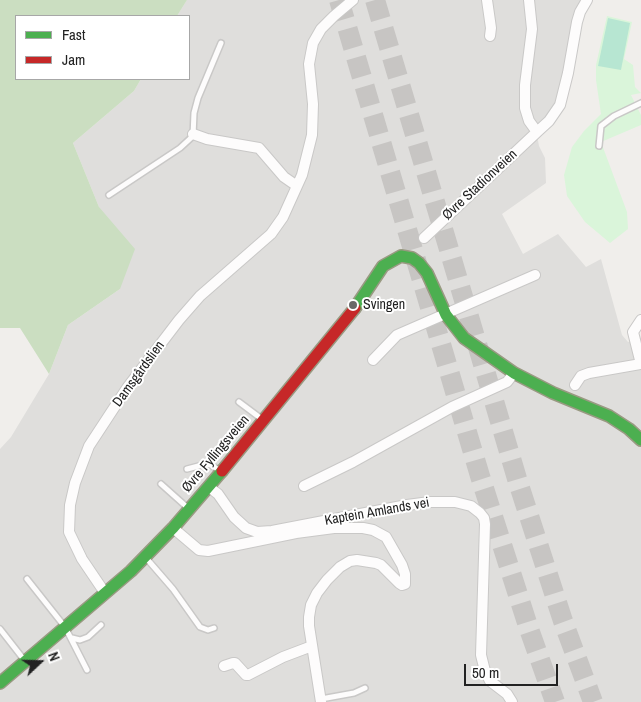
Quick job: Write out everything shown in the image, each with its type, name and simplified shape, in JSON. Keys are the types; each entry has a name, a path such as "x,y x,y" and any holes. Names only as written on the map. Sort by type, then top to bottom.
{"main road":[{"name":"Øvre Fyllingsveien","path":"0,683 105,593 173,528 348,318 383,266 401,256 412,258 420,263 427,273 446,315"},
{"path":"446,315 464,338 514,373 553,393 609,416 629,429 641,440"}],"street":[{"name":"Damsgårdslien","path":"105,593 82,559 69,532 70,505 75,483 89,446 127,388 178,320 205,291 271,234 283,217 302,175 312,135 313,104 310,64 313,43 321,29 353,0"},
{"path":"487,0 492,28 490,36"},
{"path":"529,0 532,29 525,85 525,108 528,121 537,132"},
{"name":"Øvre Stadionveien","path":"424,238 537,132 560,105 577,22 587,0"},
{"path":"193,134 207,139 259,148 284,177 297,186"},
{"path":"373,360 397,335 535,275"},
{"path":"575,385 581,376 589,373 641,364 632,332 641,320"},
{"path":"304,486 353,462 452,407 507,382 514,373"},
{"name":"Kaptein Amlands vei","path":"209,487 218,494 234,517 246,528 257,532 272,531 430,502 455,502 471,506 484,518 485,524 481,654 485,671 490,681 507,694 512,702"},
{"path":"173,528 199,550 208,551 334,528 363,528 373,530 386,537 402,566 405,574 405,584 399,583 382,565 357,560 345,564 327,580 317,593 312,605 309,617 320,701"},
{"path":"224,666 233,662 236,663 248,675 312,646"}],"lane":[{"path":"109,195 188,142 193,134 194,112 198,98 221,43"},
{"path":"599,146 601,126 614,116 641,103"},
{"path":"239,402 263,420"},
{"path":"187,469 206,464 212,465 221,472"},
{"path":"161,484 190,509"},
{"path":"145,556 200,627 208,630 214,628"},
{"path":"27,579 65,627 87,670"},
{"path":"72,638 80,640 88,637 101,626"},
{"path":"0,628 25,661"},
{"path":"320,701 354,693 365,688"}],"shaded area":[{"path":"187,0 585,0 561,101 536,130 539,146 545,158 546,183 502,214 523,254 558,234 586,267 601,259 622,335 628,342 641,338 641,702 0,702 0,449 11,437 49,374 68,325 120,289 99,207 73,143 134,91 140,80 190,80 190,15 178,15"}],"green space":[{"path":"0,0 187,0 178,15 15,15 15,80 140,80 134,91 73,143 99,207 135,249 120,289 68,325 49,374 20,328 0,328"},
{"path":"607,16 632,22 624,59 633,65 635,87 641,93 631,95 641,115 641,125 601,142 627,212 628,229 610,243 585,222 567,196 564,175 572,147 584,131 601,114 596,80 596,65"},
{"path":"608,18 630,23 621,70 598,66"}],"tunnel":[{"path":"339,0 480,476 529,629 555,702"},
{"path":"375,0 518,482 563,621 593,702"}],"traffic: fast":[{"path":"355,308 383,266 401,256 412,258 427,273 446,315 464,338 514,373 553,393 609,416 629,429 641,440"},
{"path":"0,683 131,571 173,528 222,471"}],"traffic: jam":[{"path":"222,471 355,308"}],"place":[{"name":"Svingen","path":"353,305"}]}
